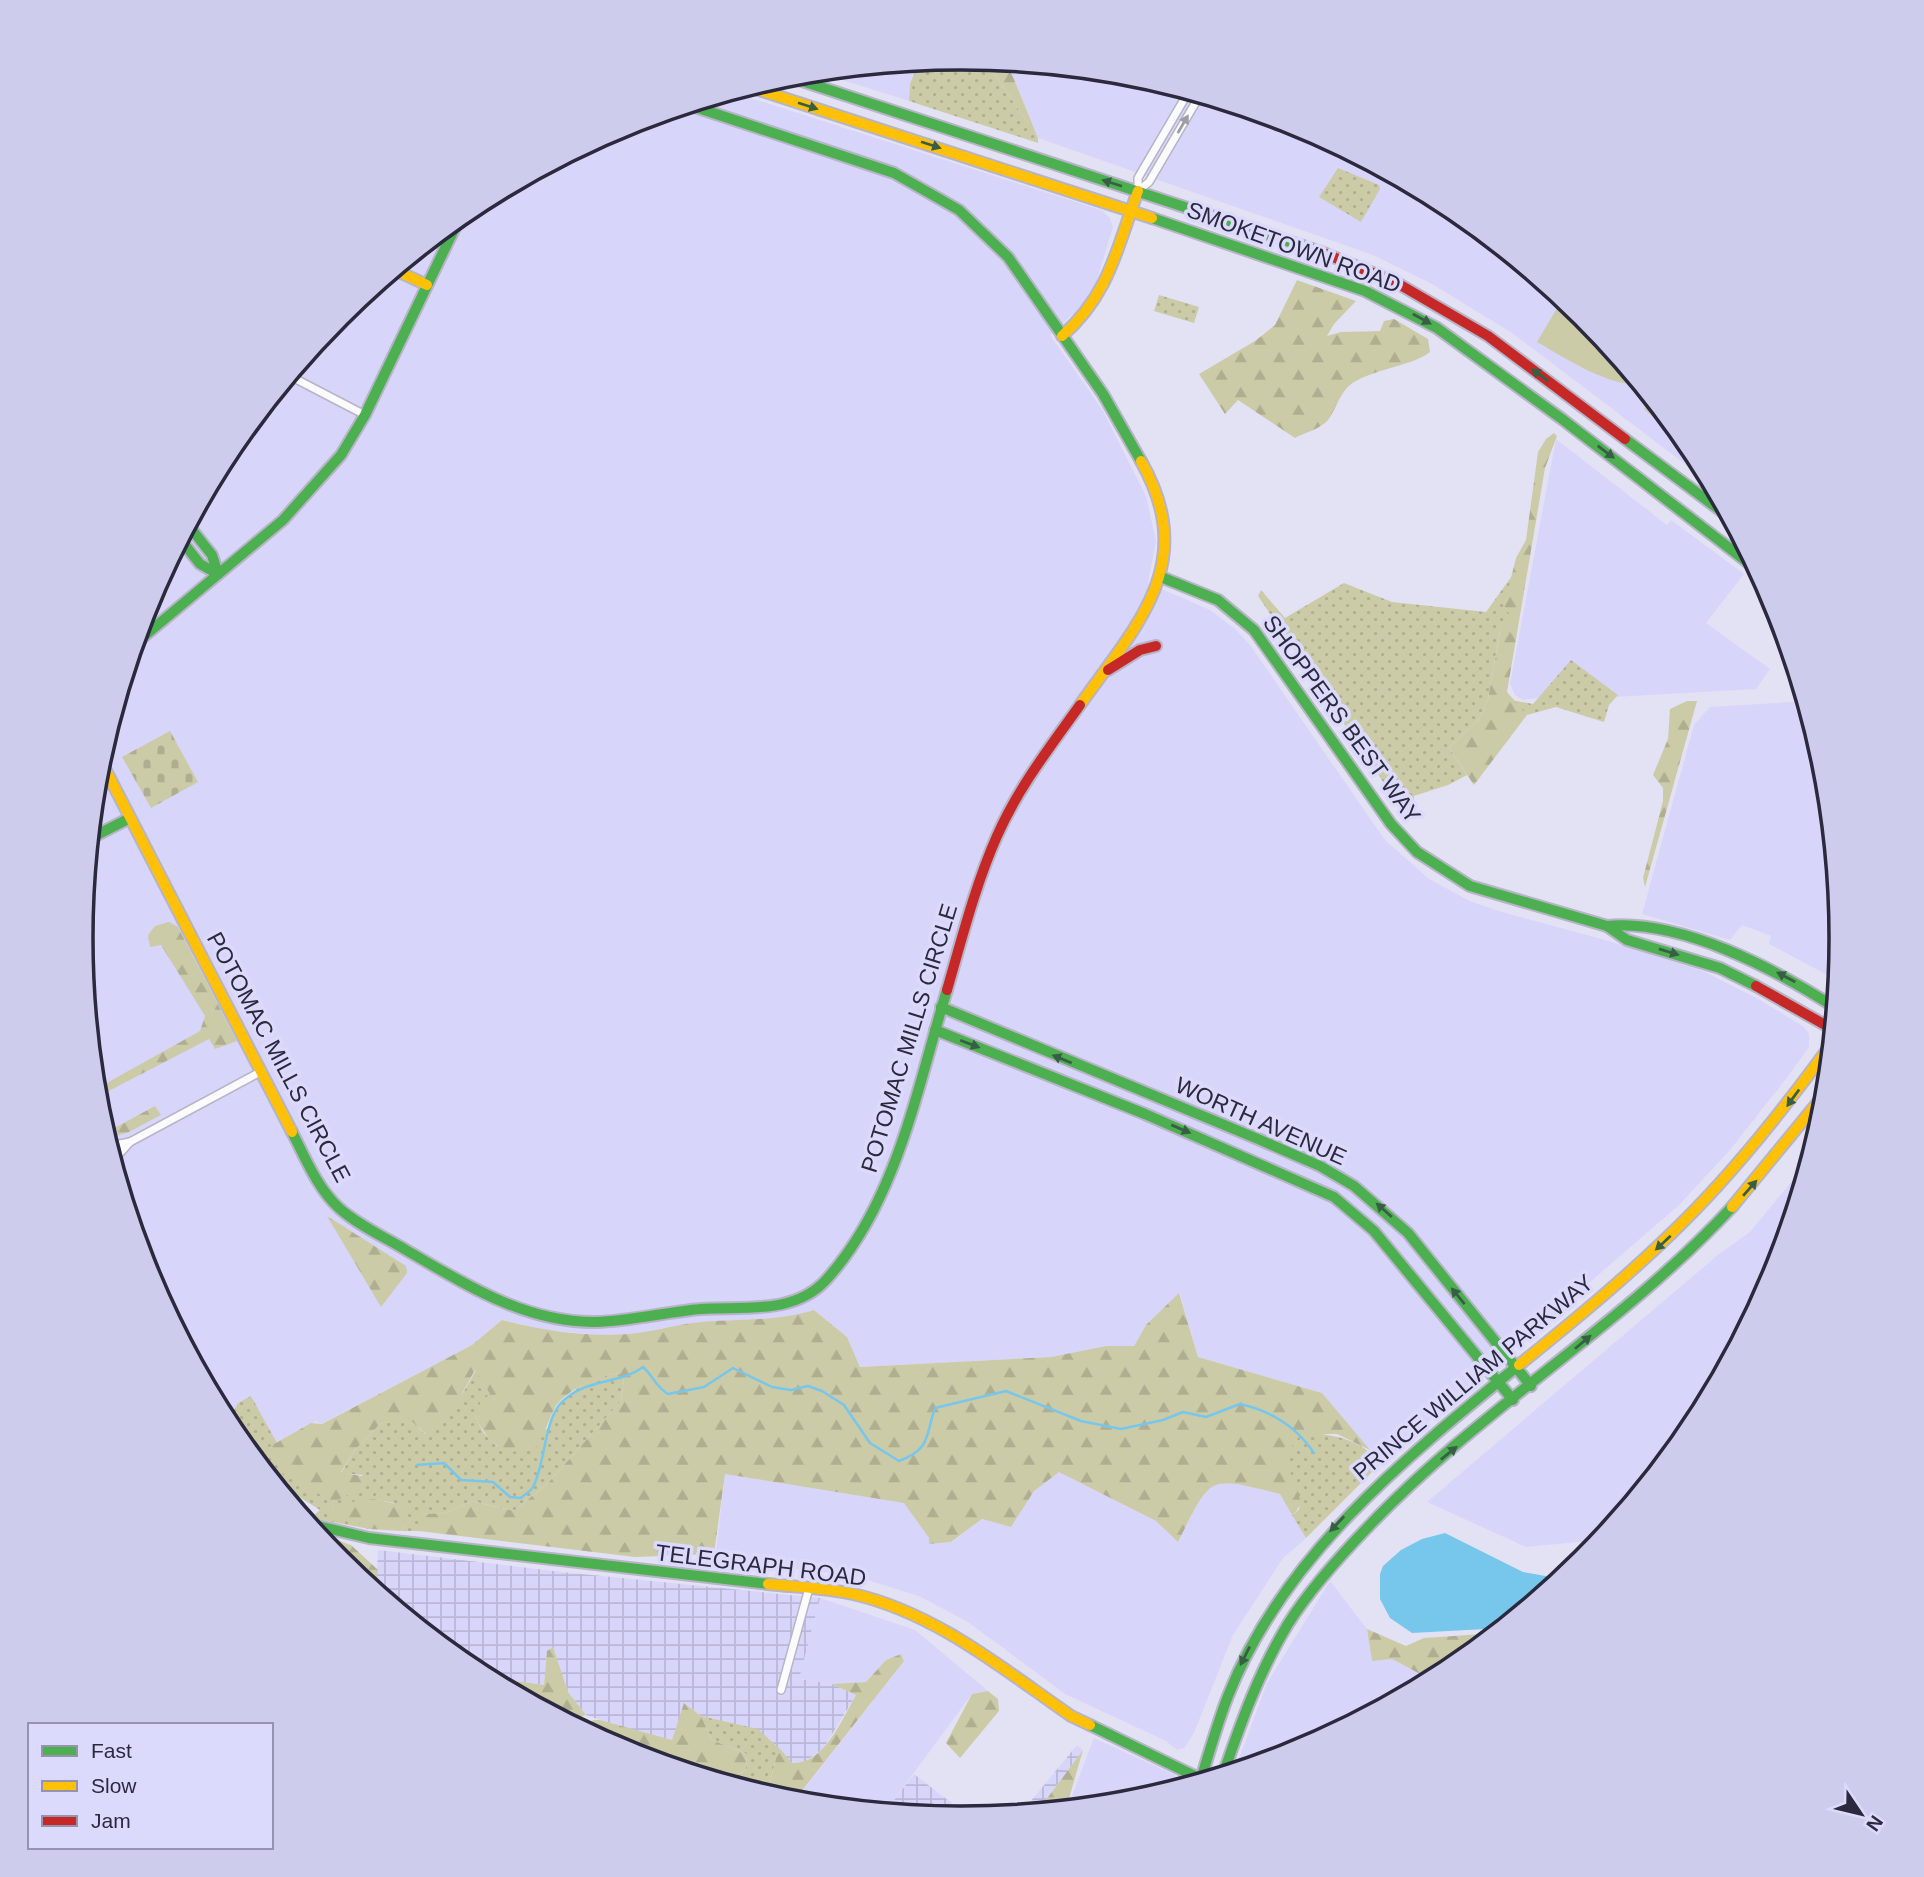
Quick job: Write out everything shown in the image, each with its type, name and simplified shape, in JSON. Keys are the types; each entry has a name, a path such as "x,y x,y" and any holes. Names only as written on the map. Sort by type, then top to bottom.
{"main road":[{"name":"SMOKETOWN ROAD","path":"811,84 1361,267 1432,301 1488,336 1715,507"},
{"name":"SMOKETOWN ROAD","path":"768,93 1287,262 1365,291 1437,328 1475,354 1743,559"},
{"path":"866,125 873,104"},
{"name":"POTOMAC MILLS CIRCLE","path":"109,778 317,1180 351,1217 511,1307 562,1319 602,1322 701,1309 771,1307 792,1303 816,1290 858,1236 881,1194 897,1156 982,873 998,834 1027,779 1139,622 1161,577 1163,525 1153,482 1103,394 1002,250 959,210 934,193 894,173 704,110"},
{"path":"1062,336 1090,312 1105,288 1138,191"},
{"path":"151,631 304,499 341,455 365,415 451,236"},
{"path":"403,274 427,285"},
{"path":"1475,354 1488,336"},
{"path":"194,533 210,553 218,574"},
{"path":"187,547 200,564 218,574"},
{"name":"SHOPPERS BEST WAY","path":"1161,577 1218,600 1254,630 1391,824 1417,852 1450,876 1486,893 1607,926 1645,927 1741,954 1787,977 1828,1002"},
{"path":"1102,673 1140,650 1156,646"},
{"path":"100,833 128,819"},
{"name":"SHOPPERS BEST WAY","path":"1607,926 1628,940 1740,976 1826,1025"},
{"name":"WORTH AVENUE","path":"942,1007 1270,1144 1354,1186 1408,1233 1531,1386"},
{"name":"WORTH AVENUE","path":"935,1030 1145,1114 1334,1196 1374,1231 1513,1400"},
{"name":"PRINCE WILLIAM PARKWAY","path":"1205,1772 1234,1679 1260,1628 1288,1584 1361,1500 1630,1273 1718,1189 1786,1107 1822,1057"},
{"name":"PRINCE WILLIAM PARKWAY","path":"1226,1766 1234,1737 1264,1667 1288,1622 1326,1569 1385,1505 1645,1291 1705,1236 1775,1159 1814,1108"},
{"name":"TELEGRAPH ROAD","path":"324,1528 369,1538 437,1547 809,1588 883,1603 940,1628 1071,1716 1191,1776"}],"street":[{"path":"1138,191 1138,178 1184,99"},
{"path":"1138,191 1149,182 1196,103"},
{"path":"298,380 365,415"},
{"path":"119,1144 130,1142 262,1071"},
{"path":"121,1153 130,1142"},
{"path":"781,1690 809,1588"}],"shaded area":[{"path":"915,72 910,84 909,101 839,79"},
{"path":"1011,72 1075,77 1187,100 1294,136 1346,160 1445,216 1491,249 1535,286 1576,324 1615,366 1651,410 1693,470 1512,333 1432,284 1373,255 1038,138"},
{"path":"749,97 1101,210 1110,218 1113,227 1094,290 1087,301 1050,335 1102,409 1146,496 1156,541 1148,583 1210,610 1235,629 1250,645 1385,840 1429,879 1470,901 1502,912 1609,941 1703,971 1760,1000 1804,1027 1809,1034 1809,1047 1789,1075 1730,1150 1679,1205 1380,1464 1322,1393 1198,1357 1180,1294 1146,1325 1134,1346 1106,1346 1051,1357 860,1367 847,1337 814,1310 785,1319 693,1323 632,1334 602,1335 541,1330 502,1320 472,1345 321,1424 316,1421 262,1452 240,1421 183,1323 160,1271 123,1163 110,1108 95,995 95,882 110,769 140,659 183,554 210,504 273,410 348,324 433,249 528,186 630,136 737,100"},
{"path":"1556,439 1667,525 1671,520 1744,574 1706,623 1770,669 1756,689 1543,701 1537,698 1523,700 1515,695 1510,684"},
{"path":"1797,702 1814,769 1823,825 1829,882 1829,976 1769,944 1771,936 1742,925 1730,940 1642,914 1694,725 1710,707"},
{"path":"1798,1174 1764,1271 1735,1335 1729,1335 1729,1345 1714,1373 1651,1467 1587,1541 1526,1547 1427,1502 1719,1254 1750,1232"},
{"path":"1059,1471 1156,1521 1178,1542 1200,1497 1213,1485 1226,1481 1280,1494 1306,1538 1283,1558 1233,1635 1194,1733 1184,1748 1177,1750 1166,1741 1065,1694 968,1622 921,1597 855,1576 715,1560 725,1474 905,1503 929,1538 929,1543 952,1542 982,1519 1011,1527 1034,1491"},
{"path":"1445,1533 1523,1572 1550,1577 1490,1629 1412,1633 1390,1618 1380,1599 1380,1574 1383,1566 1401,1550 1422,1539"},
{"path":"378,1550 820,1598 799,1679 832,1684 856,1695 823,1749 801,1764 792,1763 758,1730 701,1716 685,1703 672,1741 586,1715 568,1692 553,1647 547,1651 544,1685 510,1680 433,1628 377,1579"},
{"path":"1330,1581 1367,1629 1372,1661 1392,1659 1422,1675 1346,1717 1294,1741 1238,1762 1267,1683"},
{"path":"820,1598 915,1630 988,1691 972,1694 891,1804 802,1792 904,1661 902,1655 886,1660 866,1682 832,1684 799,1679"},
{"path":"1094,1738 1175,1775 1174,1780 1070,1800"},
{"path":"1077,1745 1083,1750 1044,1803 1028,1804"},
{"path":"914,1774 956,1807 905,1805 891,1804"}],"green space":[{"path":"993,71 1038,138 1038,143 909,101 910,84 915,72"},
{"path":"993,71 1011,72 1038,138"},
{"path":"1338,168 1379,185 1380,189 1361,222 1319,197"},
{"path":"1297,280 1356,301 1334,324 1327,336 1341,332 1380,331 1384,321 1394,319 1428,339 1430,352 1351,384 1325,423 1295,438 1238,400 1225,414 1199,374 1255,341 1275,325"},
{"path":"1159,295 1199,307 1194,323 1154,311"},
{"path":"1558,307 1630,384 1602,376 1573,363 1537,342"},
{"path":"1647,405 1661,424 1644,409"},
{"path":"1554,433 1557,436 1545,468 1507,692 1527,715 1474,785 1449,748 1479,719 1488,699 1501,626 1513,620 1504,606 1516,558 1526,540 1538,452 1546,439"},
{"path":"1514,573 1504,606 1514,620 1500,631 1488,699 1479,719 1449,748 1467,775 1448,785 1414,796 1414,805 1404,813 1258,596 1261,590 1285,618 1344,583 1392,602 1486,612"},
{"path":"1571,660 1618,695 1609,705 1604,722 1556,707 1527,715 1511,700 1533,704"},
{"path":"1687,701 1697,701 1645,887 1643,878 1663,801 1663,788 1653,775 1668,739 1670,709"},
{"path":"170,731 198,782 151,808 122,757"},
{"path":"169,922 178,927 237,1041 215,1049 209,1039 107,1092 106,1083 200,1031 205,1016 161,945 150,947 148,935 155,926"},
{"path":"155,1106 161,1115 117,1136 115,1128"},
{"path":"327,1216 406,1266 407,1273 381,1307"},
{"path":"1179,1293 1198,1357 1322,1393 1370,1450 1337,1434 1302,1434 1292,1446 1289,1458 1300,1499 1299,1507 1292,1515 1280,1494 1225,1483 1206,1492 1178,1542 1156,1521 1059,1472 1034,1491 1011,1527 982,1519 951,1542 929,1544 929,1538 904,1503 725,1474 714,1554 635,1557 419,1531 419,1514 445,1513 472,1501 514,1511 548,1483 621,1401 624,1379 619,1373 576,1388 556,1406 537,1446 516,1452 493,1442 475,1416 481,1401 490,1394 475,1370 449,1418 426,1434 407,1417 380,1424 355,1450 341,1472 371,1478 371,1484 333,1502 280,1472 269,1447 311,1423 322,1424 472,1345 502,1320 565,1332 613,1335 692,1323 768,1319 814,1310 847,1337 860,1367 1051,1357 1106,1346 1134,1346 1146,1325"},
{"path":"476,1370 490,1394 475,1416 483,1432 497,1446 547,1429 566,1398 584,1384 620,1373 624,1379 621,1401 548,1483 514,1511 472,1501 445,1513 419,1514 419,1531 401,1531 406,1526 394,1503 374,1499 331,1508 341,1518 362,1522 369,1529 316,1519 313,1516 320,1510 296,1494 234,1410 238,1403 251,1396 277,1443 269,1448 333,1502 363,1475 341,1473 355,1450 380,1424 407,1416 425,1434 463,1393"},
{"path":"1308,1432 1339,1437 1357,1444 1380,1464 1306,1538 1292,1515 1300,1509 1290,1477 1288,1455 1297,1437"},
{"path":"374,1499 405,1506 406,1526 401,1531 369,1529 356,1521 348,1522 342,1519 331,1508 335,1504"},
{"path":"336,1540 351,1545 378,1570 377,1580"},
{"path":"1367,1629 1406,1646 1424,1638 1483,1634 1422,1675 1392,1659 1372,1661"},
{"path":"553,1647 568,1692 586,1715 579,1717 510,1680 544,1685 547,1651"},
{"path":"901,1654 904,1661 801,1791 770,1785 776,1758 781,1750 792,1763 803,1762 823,1749 838,1728 856,1695 832,1684 866,1682 886,1660"},
{"path":"988,1691 998,1699 999,1711 960,1758 946,1743 972,1694"},
{"path":"684,1703 701,1716 712,1740 747,1754 746,1769 735,1776 687,1762 591,1723 593,1720 600,1720 672,1740"},
{"path":"701,1716 758,1729 781,1750 776,1758 770,1785 734,1776 746,1769 747,1754 712,1740"},
{"path":"1083,1750 1068,1801 1044,1803"}],"waterway":[{"path":"417,1465 444,1463 461,1480 493,1482 510,1497 521,1498 532,1488 537,1478 551,1422 560,1404 579,1390 623,1377 643,1367 668,1394 704,1387 733,1368 772,1387 791,1390 808,1386 822,1391 844,1405 870,1443 899,1461 922,1447 935,1408 1006,1391 1081,1421 1121,1429 1163,1420 1183,1412 1206,1417 1240,1404 1273,1415 1291,1427 1314,1453"}],"traffic: fast":[{"path":"811,84 1321,252"},
{"path":"704,110 894,173 959,210 1008,257 1103,394 1141,461"},
{"path":"1152,218 1365,291 1437,328 1562,419 1743,559"},
{"path":"151,631 283,520 341,455 365,415 451,236"},
{"path":"1625,439 1715,507"},
{"path":"194,533 212,555 218,574"},
{"path":"187,547 200,564 218,574"},
{"path":"1161,577 1218,600 1254,630 1391,824 1417,852 1470,886 1607,926 1627,940 1720,968 1756,986"},
{"path":"100,833 128,819"},
{"path":"1607,926 1665,930 1696,939 1756,963 1828,1003"},
{"path":"292,1132 318,1182 346,1214 451,1276 520,1309 570,1321 596,1322 701,1309 783,1304 799,1299 826,1280 871,1216 902,1142 947,990"},
{"path":"941,1007 1258,1139 1320,1166 1354,1186 1408,1233 1531,1386"},
{"path":"935,1030 1145,1114 1334,1197 1374,1231 1513,1400"},
{"path":"1226,1765 1268,1660 1288,1624 1336,1561 1412,1484 1644,1291 1732,1207"},
{"path":"1203,1772 1228,1696 1252,1645 1281,1598 1314,1554 1392,1473 1519,1365"},
{"path":"324,1528 369,1538 768,1584"},
{"path":"1090,1725 1193,1775"}],"traffic: slow":[{"path":"768,93 1152,218"},
{"path":"1062,336 1091,304 1102,286 1138,191"},
{"path":"403,274 427,285"},
{"path":"1080,705 1140,619 1154,591 1162,562 1164,531 1157,498 1141,461"},
{"path":"109,776 292,1132"},
{"path":"1519,1365 1625,1277 1685,1220 1762,1134 1822,1056"},
{"path":"1732,1207 1814,1107"},
{"path":"768,1584 853,1594 913,1614 968,1644 1071,1716 1090,1725"}],"traffic: jam":[{"path":"1321,252 1397,283 1488,336 1625,439"},
{"path":"1108,670 1140,650 1156,646"},
{"path":"947,990 975,893 1005,818 1046,752 1080,705"},
{"path":"1756,986 1826,1025"}]}
